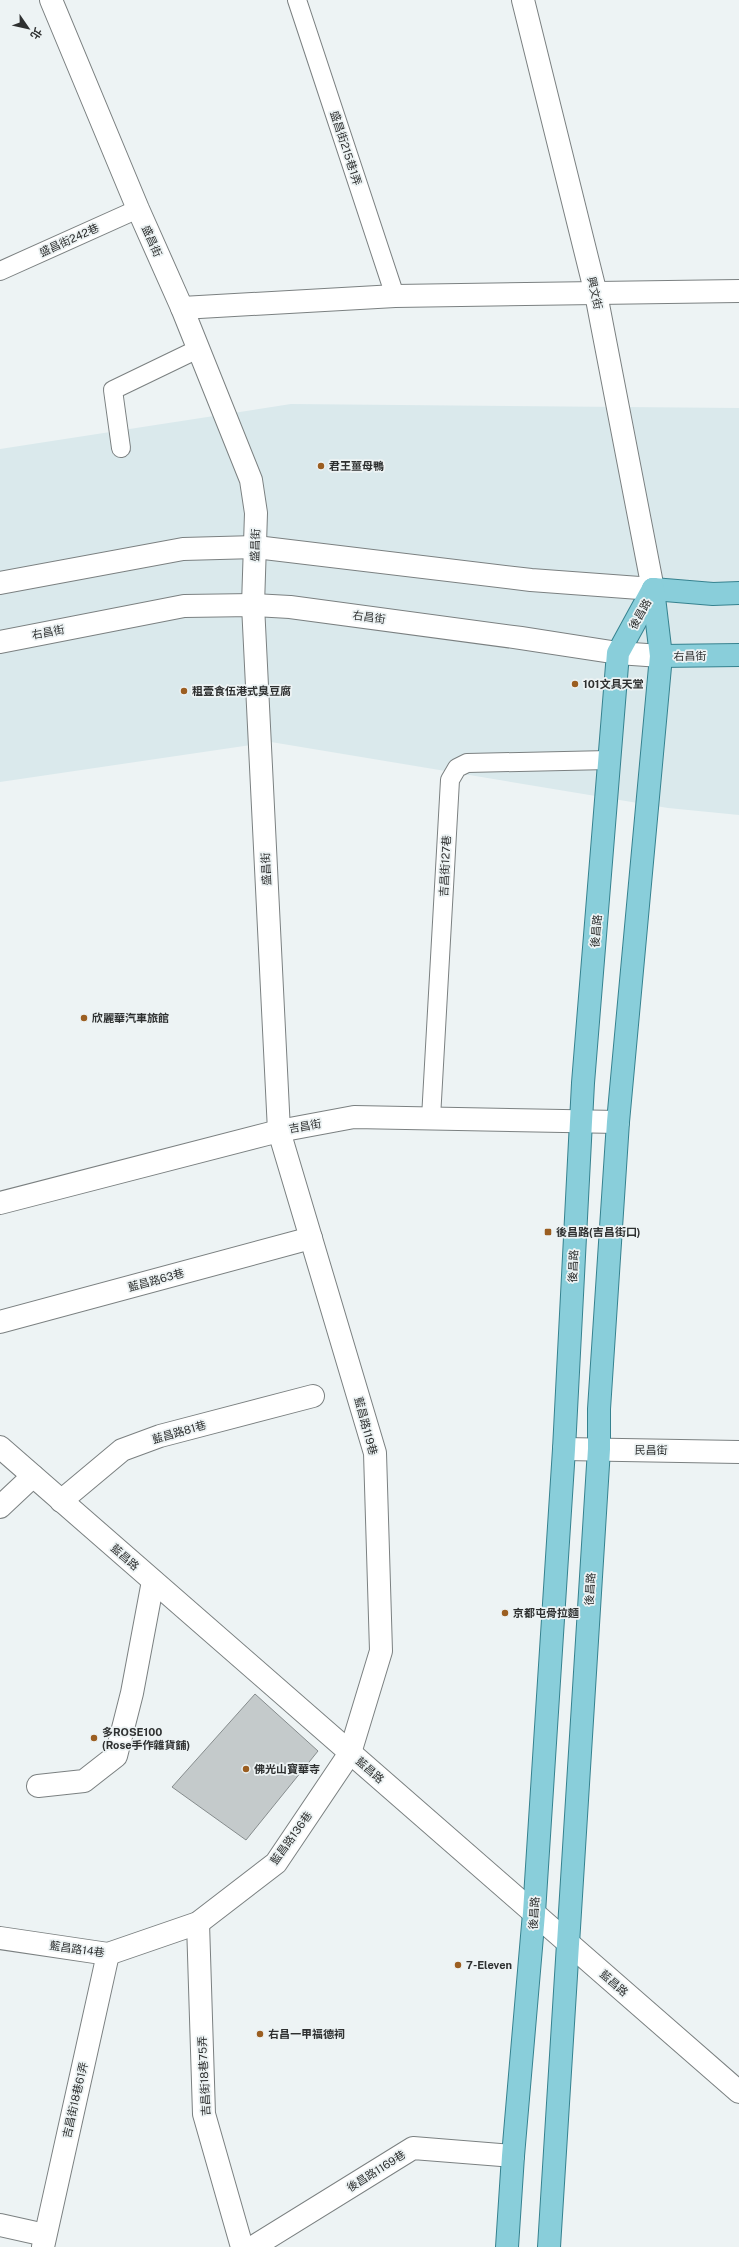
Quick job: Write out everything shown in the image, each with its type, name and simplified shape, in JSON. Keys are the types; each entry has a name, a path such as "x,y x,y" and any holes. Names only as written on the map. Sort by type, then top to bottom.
{"main road":[{"path":"653,589 713,594 739,594"},
{"name":"後昌路","path":"507,2247 513,2156 534,1913 564,1449 581,1120 618,653 653,589"},
{"name":"後昌路","path":"549,2247 599,1449 599,1409 618,1122 661,656 653,589"},
{"name":"右昌街","path":"661,656 739,655"}],"street":[{"name":"盛昌街","path":"50,0 138,209 182,308 251,480 256,512 253,605 279,1131"},
{"name":"興文街","path":"524,0 596,294 653,589"},
{"path":"182,308 394,296 739,291"},
{"path":"0,583 183,549 256,547 531,580 653,589"},
{"name":"右昌街","path":"0,642 184,606 253,605 305,609 521,638 618,653 661,656"},
{"name":"吉昌街","path":"0,1203 279,1131 354,1117 581,1120 618,1122"},
{"name":"藍昌路119巷","path":"279,1131 375,1453 381,1651 350,1753"},
{"name":"藍昌路63巷","path":"0,1322 311,1238"},
{"name":"藍昌路81巷","path":"61,1501 122,1450 160,1436 313,1396"},
{"name":"藍昌路","path":"0,1447 567,1942 737,2086"},
{"name":"民昌街","path":"564,1449 739,1452"},
{"path":"0,1507 33,1476"},
{"path":"38,1786 84,1781 116,1756 132,1693 153,1581"},
{"name":"藍昌路136巷","path":"198,1924 276,1863 350,1753"},
{"name":"藍昌路14巷","path":"0,1938 108,1954 198,1924"},
{"name":"吉昌街18巷75弄","path":"198,1924 204,2114 242,2247"},
{"name":"吉昌街18巷61弄","path":"44,2241 108,1954"},
{"name":"後昌路1169巷","path":"253,2247 413,2148 513,2156"},
{"path":"0,2225 44,2241"}],"lane":[{"name":"盛昌街215巷1弄","path":"297,0 394,296"},
{"name":"盛昌街242巷","path":"0,271 138,209"},
{"path":"121,448 113,390 198,349"},
{"name":"吉昌街127巷","path":"431,1118 450,780 457,768 467,763 609,760"}],"shaded area":[{"path":"291,404 739,408 739,815 668,808 271,742 0,782 0,449"}],"building":[{"name":"佛光山寶華寺","path":"255,1694 318,1751 246,1840 172,1787"}],"place":[{"name":"君王薑母鴨","path":"321,466"},
{"name":"101文具天堂","path":"575,684"},
{"name":"粗壹食伍港式臭豆腐","path":"184,691"},
{"name":"欣麗華汽車旅館","path":"84,1018"},
{"name":"後昌路(吉昌街口)","path":"548,1232"},
{"name":"京都屯骨拉麵","path":"505,1613"},
{"name":"多ROSE100 (Rose手作雜貨舖)","path":"94,1738"},
{"name":"佛光山寶華寺","path":"246,1769"},
{"name":"7-Eleven","path":"458,1965"},
{"name":"右昌一甲福德祠","path":"260,2034"}]}
